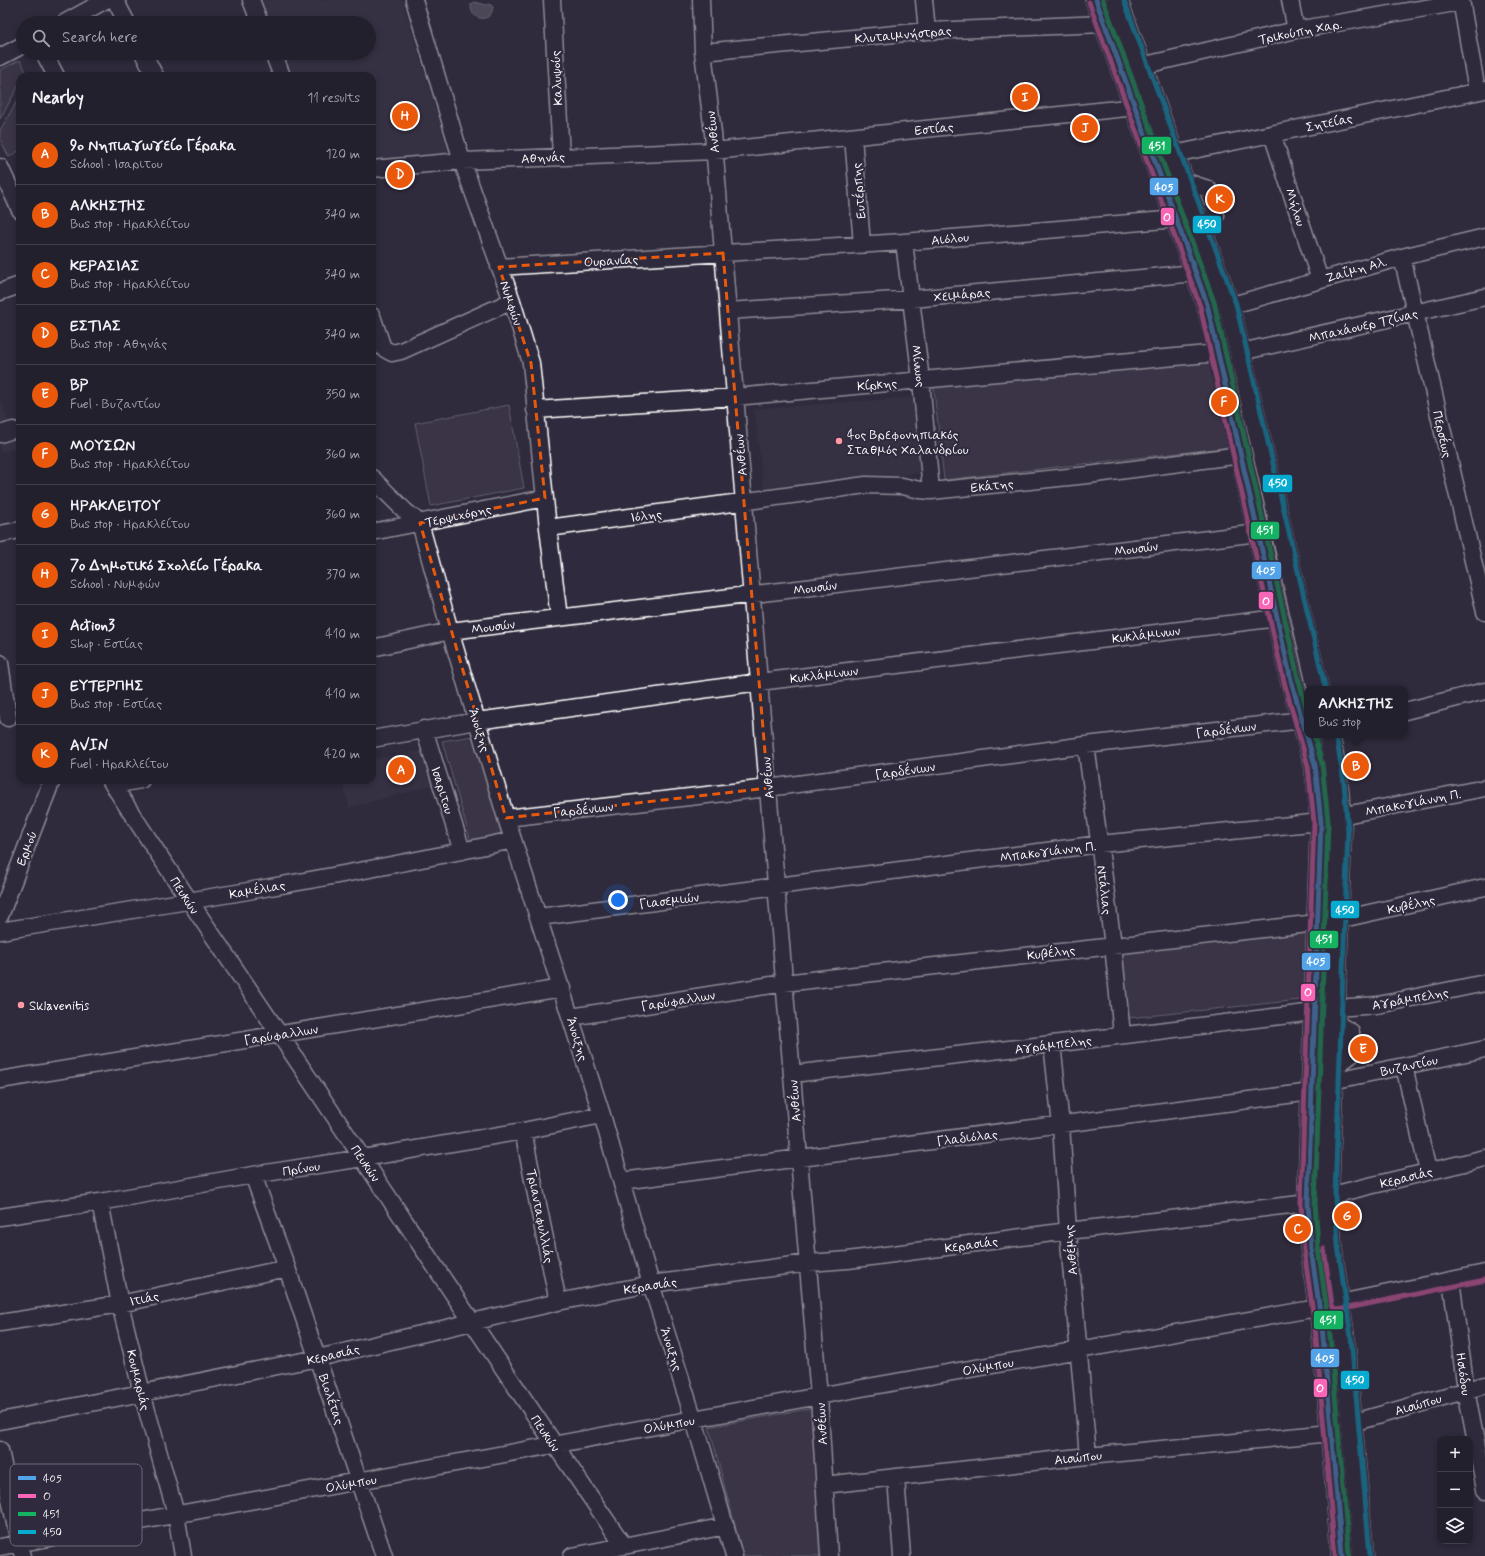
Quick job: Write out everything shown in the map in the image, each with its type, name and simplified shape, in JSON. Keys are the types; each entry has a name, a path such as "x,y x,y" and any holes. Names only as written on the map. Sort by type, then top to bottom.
{"main road":[{"path":"1096,0 1207,304 1291,680 1304,727"},
{"path":"1117,0 1229,306 1317,686"},
{"path":"1307,738 1312,756 1319,798 1321,822 1308,1203 1311,1249 1322,1326 1342,1556"},
{"path":"1330,738 1340,795 1340,816 1338,920 1328,1196 1331,1246 1344,1338 1363,1556"}],"street":[{"path":"115,0 123,16"},
{"path":"251,0 257,16"},
{"name":"Νυμφών","path":"414,0 462,161 512,301 531,363 559,618"},
{"name":"Καλυψούς","path":"552,0 561,156"},
{"name":"Ανθέων","path":"701,0 703,52 723,253 819,1396 829,1556"},
{"path":"924,0 927,31"},
{"path":"1290,0 1296,30"},
{"path":"1461,1 1481,90"},
{"name":"Τρικούπη Χαρ.","path":"1140,66 1296,30 1461,1"},
{"path":"74,16 95,2"},
{"name":"Κλυταιμνήστρας","path":"703,52 927,31 1104,24"},
{"path":"0,57 16,49"},
{"path":"48,60 54,72"},
{"path":"147,60 153,72"},
{"path":"275,60 280,72"},
{"name":"Σητείας","path":"1174,154 1481,90"},
{"name":"Εστίας","path":"714,151 1155,105"},
{"name":"Μήλου","path":"1272,134 1320,280"},
{"name":"Ευτέρπης","path":"854,137 862,244"},
{"name":"Αθηνάς","path":"376,169 462,161 714,151"},
{"path":"0,167 16,201"},
{"name":"Αιόλου","path":"723,253 904,242 1177,219"},
{"name":"Ζαΐμη Αλ.","path":"1229,306 1402,257 1485,237"},
{"name":"Μίνωος","path":"904,242 921,380 931,491"},
{"name":"Ουρανίας","path":"499,266 723,253"},
{"name":"Περσέως","path":"1402,257 1479,564 1485,612"},
{"name":"Χειμάρας","path":"728,311 912,299 1196,273"},
{"path":"0,292 16,286"},
{"name":"Μπαχάουερ Τζίνας","path":"1240,352 1485,297"},
{"path":"376,328 383,348 392,353 401,352 512,301"},
{"name":"Κίρκης","path":"535,410 735,397 1219,353"},
{"name":"Εκάτης","path":"744,503 866,485 896,486 931,491 1088,475 1241,455"},
{"path":"376,482 405,511 420,523"},
{"name":"Τερψιχόρης","path":"376,531 545,498"},
{"name":"Ιόλης","path":"548,528 744,503"},
{"name":"Άνοιξης","path":"420,523 450,631 506,818 602,1115 651,1284 694,1420 734,1556"},
{"path":"0,534 16,531"},
{"name":"Μουσών","path":"376,647 450,631 1258,533"},
{"name":"Κυκλάμινων","path":"376,738 478,721 759,682 1278,618"},
{"path":"0,664 9,717"},
{"path":"1408,710 1485,691"},
{"name":"Γαρδένιων","path":"506,818 768,788 1086,745 1302,720"},
{"name":"Ισαριτου","path":"424,729 462,851"},
{"name":"Ντάλιας","path":"1086,745 1113,945 1122,1035"},
{"path":"1312,756 1321,776 1329,811 1334,816 1340,816"},
{"name":"Ερμού","path":"0,916 50,784"},
{"name":"Πευκών","path":"113,784 188,901 624,1546"},
{"name":"Μπακογιάννη Π.","path":"1340,816 1485,788"},
{"name":"Μπακογιάννη Π.","path":"776,886 1100,844 1321,822"},
{"name":"Καμέλιας","path":"0,931 188,901 462,851 513,840"},
{"name":"Γιασεμιών","path":"539,917 776,886"},
{"name":"Κυβέλης","path":"1338,920 1485,887"},
{"name":"Κυβέλης","path":"784,983 1317,923"},
{"name":"Γαρύφαλλων","path":"571,1017 784,983"},
{"name":"Αγράμπελης","path":"1334,1015 1485,983"},
{"name":"Γαρύφαλλων","path":"0,1080 562,988"},
{"name":"Αγράμπελης","path":"792,1074 1314,1012"},
{"name":"Ανθέμης","path":"1052,1044 1061,1125 1068,1231 1088,1456"},
{"name":"Βυζαντίου","path":"1332,1074 1404,1066 1485,1049"},
{"path":"1404,1066 1428,1171"},
{"name":"Γλαδιόλας","path":"622,1181 1311,1092"},
{"name":"Πρίνου","path":"0,1217 100,1202 253,1175 523,1131 602,1115"},
{"name":"Τριανταφυλλιάς","path":"523,1131 558,1302"},
{"name":"Κερασιάς","path":"1328,1196 1485,1158"},
{"name":"Βιολέτας","path":"253,1175 318,1358 384,1556"},
{"name":"Κουμαριάς","path":"100,1202 120,1304 142,1393 176,1514 183,1556"},
{"name":"Κερασιάς","path":"0,1421 318,1358 472,1321 651,1284 808,1263 848,1260 1068,1231 1308,1203"},
{"name":"Ιτιάς","path":"0,1323 120,1304 287,1268"},
{"name":"Ολύμπου","path":"142,1522 176,1514 360,1482 819,1396 1319,1308 1485,1273"},
{"name":"Ησιόδου","path":"1451,1280 1466,1390 1485,1490"},
{"name":"Αισώπου","path":"1352,1423 1485,1385"},
{"name":"Αισώπου","path":"824,1485 1088,1456 1331,1433"},
{"path":"0,1450 10,1498"},
{"path":"896,1478 902,1556"},
{"path":"572,1556 726,1526"},
{"name":"Ολύμπου","path":"0,1548 21,1550 38,1546"}],"highlighted area":[{"path":"723,253 768,788 506,818 420,523 545,498 531,363 499,267"}],"shaded area":[{"path":"258,0 402,0 450,155 376,160 376,72 288,72 284,60 376,60 376,16 265,16"},
{"path":"474,2 486,5 490,4 493,7 492,12 485,18 477,17 471,10 471,4"},
{"path":"20,60 26,72 16,72 16,90 0,119 0,70"},
{"path":"16,103 16,153 9,157 0,139 0,130"},
{"path":"1211,356 1231,447 944,480 933,381"},
{"name":"4ος Βρεφονηπιακός Σταθμός Χαλανδρίου","path":"915,397 923,473 764,492 754,409"},
{"path":"0,398 16,447 0,453"},
{"path":"509,405 524,488 431,506 415,423"},
{"path":"473,736 505,836 471,842 442,741"},
{"path":"425,750 434,785 349,808 343,784 376,784 376,758"},
{"path":"1309,926 1309,999 1128,1018 1120,948"},
{"path":"813,1408 823,1556 743,1556 709,1427"}],"transit line":[{"name":"405","path":"1096,0 1207,304 1291,680 1304,726"},
{"name":"451","path":"1103,0 1214,302 1304,700"},
{"name":"450","path":"1124,0 1236,304 1325,686"},
{"name":"Ο","path":"1089,2 1200,306 1284,682 1308,766 1314,822 1301,1203 1304,1250 1315,1327 1335,1556"},
{"name":"405","path":"1307,738 1315,765 1321,822 1308,1203 1311,1249 1322,1326 1342,1556"},
{"name":"451","path":"1315,738 1322,764 1328,822 1315,1203 1318,1248 1329,1325 1349,1555"},
{"name":"450","path":"1337,738 1344,782 1348,832 1335,1196 1338,1245 1351,1337 1370,1555"},
{"name":"Ο","path":"1324,1249 1332,1305 1338,1310 1485,1280"}],"place":[{"name":"Action3","path":"1025,97"},
{"name":"7o Δημοτικό Σχολείο Γέρακα","path":"405,116"},
{"name":"ΕΥΤΕΡΠΗΣ","path":"1085,128"},
{"name":"ΕΣΤΙΑΣ","path":"400,175"},
{"name":"AVIN","path":"1220,199"},
{"name":"ΜΟΥΣΩΝ","path":"1224,402"},
{"name":"4ος Βρεφονηπιακός Σταθμός Χαλανδρίου","path":"839,441"},
{"name":"ΑΛΚΗΣΤΗΣ","path":"1356,766"},
{"name":"9ο Νηπιαγωγείο Γέρακα","path":"401,770"},
{"name":"Sklavenitis","path":"21,1005"},
{"name":"BP","path":"1363,1049"},
{"name":"ΗΡΑΚΛΕΙΤΟΥ","path":"1347,1216"},
{"name":"ΚΕΡΑΣΙΑΣ","path":"1298,1229"}]}
